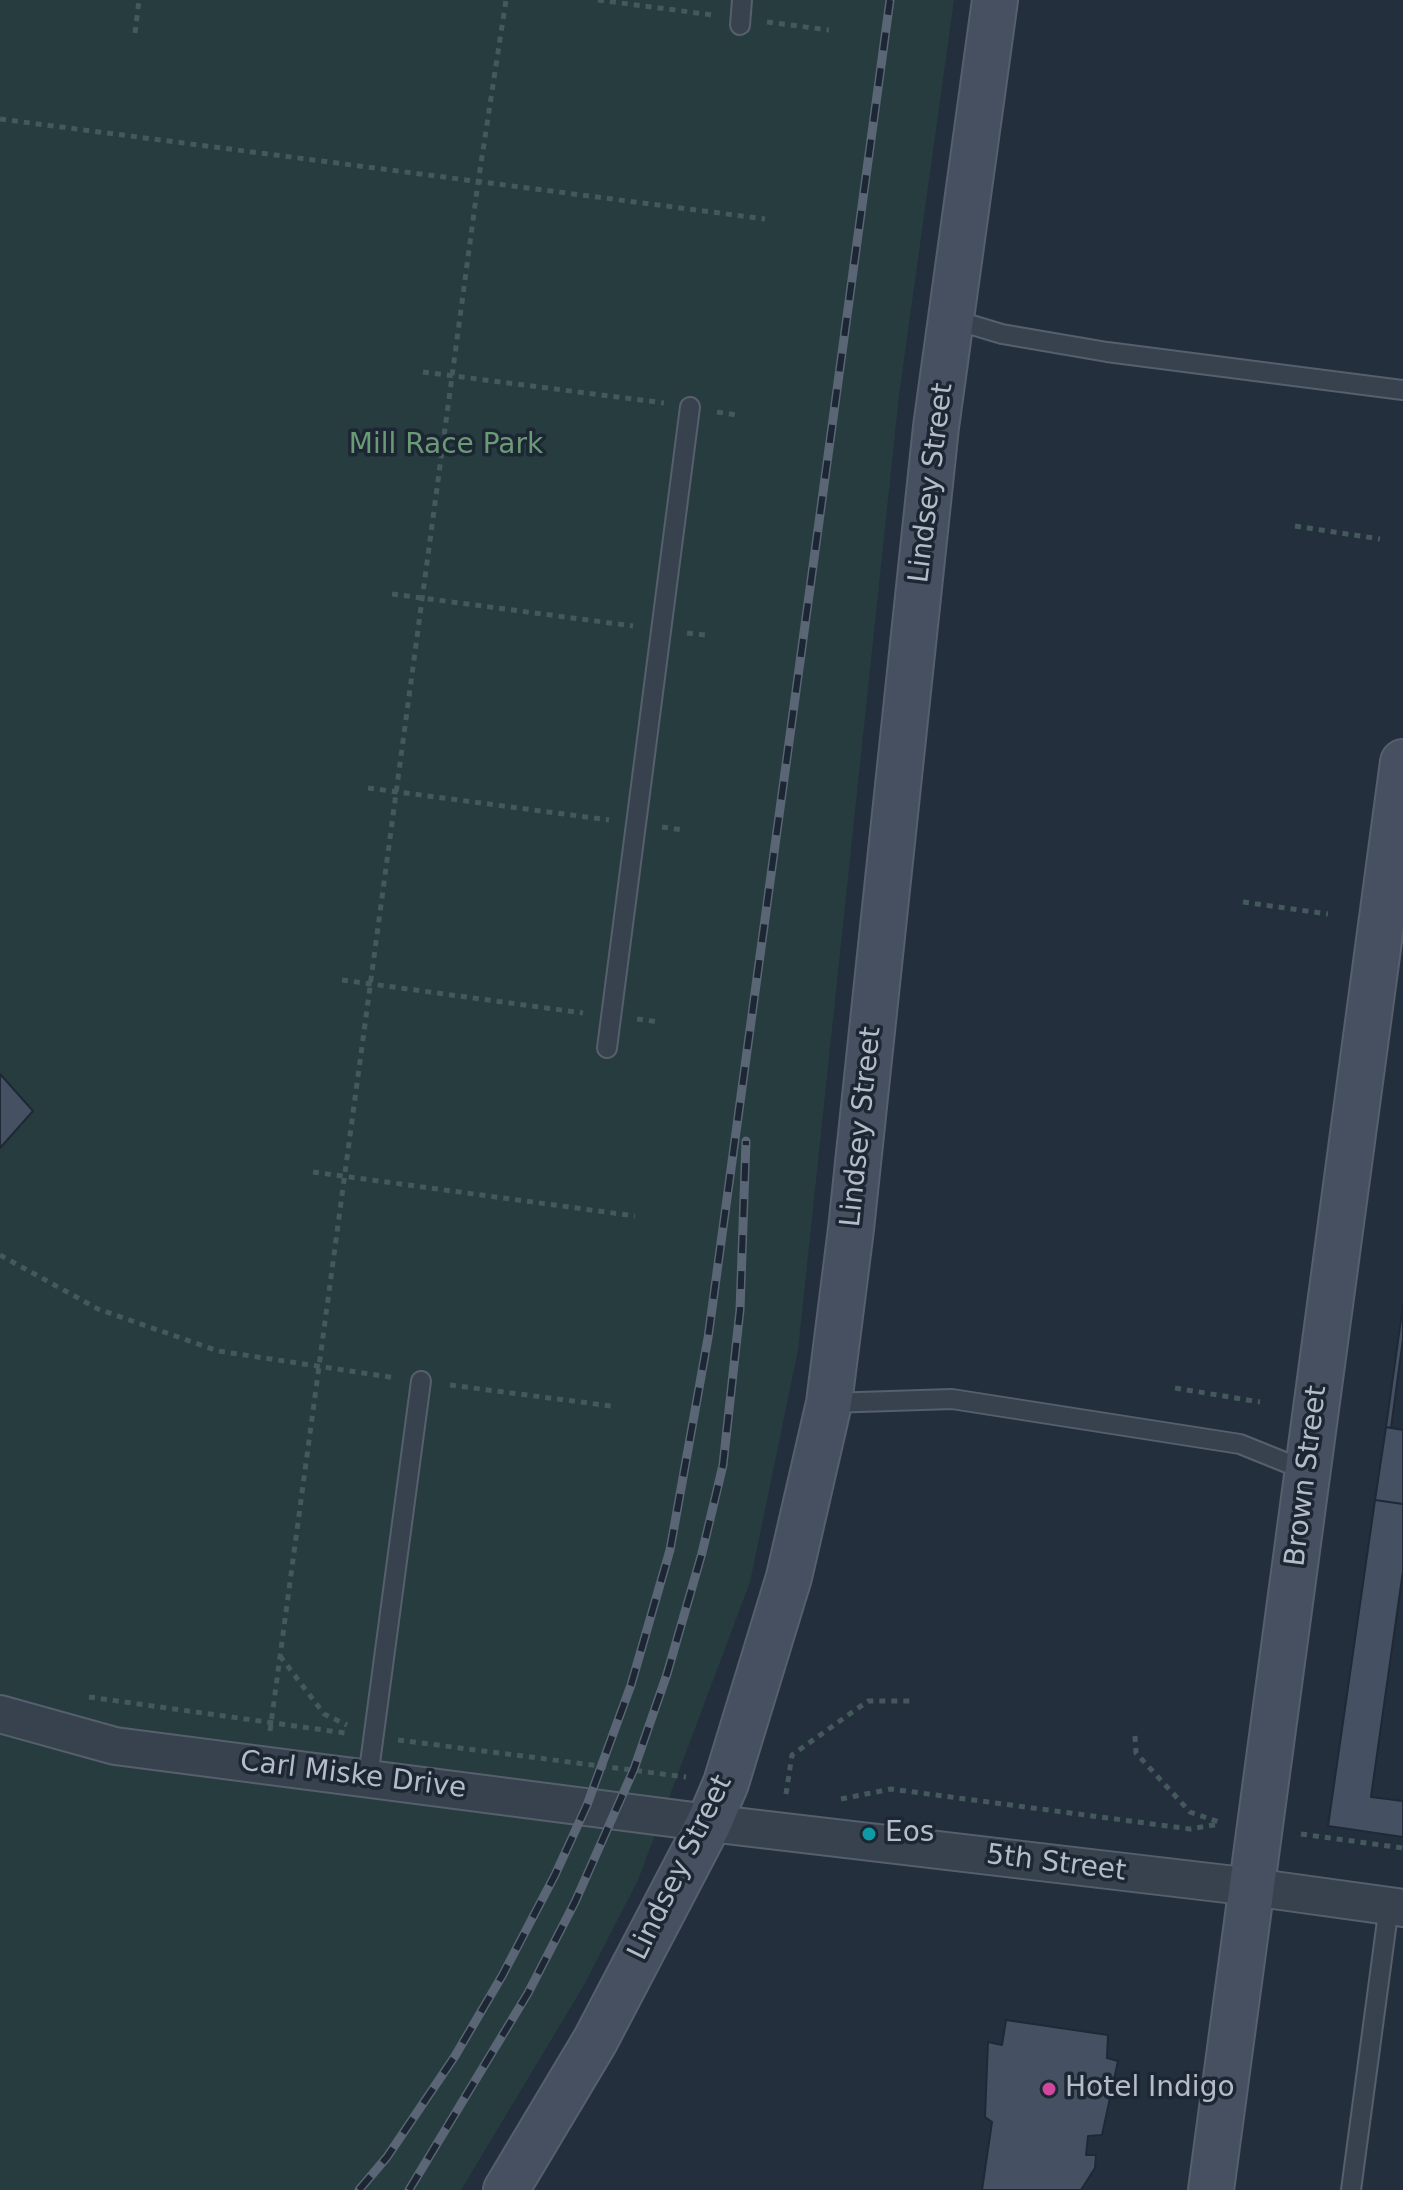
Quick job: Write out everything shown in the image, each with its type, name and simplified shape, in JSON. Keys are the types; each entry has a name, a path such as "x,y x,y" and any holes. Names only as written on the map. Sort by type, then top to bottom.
{"main road":[{"name":"Lindsey Street","path":"506,2190 595,2041 709,1823 726,1783 789,1577 829,1403 853,1213 936,427 995,0"},
{"name":"Brown Street","path":"1211,2190 1403,762"}],"street":[{"name":"Carl Miske Drive","path":"0,1714 115,1746 709,1823"},
{"name":"5th Street","path":"709,1823 1396,1907"}],"lane":[{"path":"740,25 742,0"},
{"path":"952,319 1002,334 1107,352 1403,390"},
{"path":"607,1048 690,407"},
{"path":"368,1778 421,1381"},
{"path":"829,1403 952,1399 1240,1444 1307,1471"},
{"path":"1351,2190 1396,1907"}],"path":[{"path":"135,33 139,0"},
{"path":"265,1764 478,183 506,0"},
{"path":"0,119 765,219"},
{"path":"423,372 737,415"},
{"path":"1295,526 1380,539"},
{"path":"392,594 705,635"},
{"path":"368,788 683,830"},
{"path":"1243,902 1328,914"},
{"path":"342,980 659,1022"},
{"path":"313,1172 635,1216"},
{"path":"0,1255 98,1309 218,1351 611,1406"},
{"path":"1175,1388 1260,1402"},
{"path":"280,1656 324,1714 373,1737"},
{"path":"786,1795 792,1755 868,1701 913,1701"},
{"path":"1135,1736 1136,1753 1190,1812 1223,1823"}],"green space":[{"name":"Mill Race Park","path":"0,0 954,0 899,395 798,1350 750,1582 638,1880 584,1985 461,2190 0,2190"}],"building":[{"path":"0,1074 33,1111 0,1148"},
{"path":"1403,1305 1403,1339 1391,1428 1386,1427"},
{"path":"1386,1427 1403,1430 1403,1504 1375,1500"},
{"path":"1375,1500 1403,1504 1403,1571 1371,1797 1403,1801 1403,1837 1328,1826"},
{"name":"Hotel Indigo","path":"1006,2020 1108,2035 1107,2058 1118,2061 1102,2135 1088,2136 1086,2155 1096,2155 1095,2168 1081,2190 982,2190 992,2122 985,2117 988,2042 1002,2045"}],"railway":[{"path":"359,2190 387,2157 455,2056 502,1976 555,1875 587,1805 631,1685 670,1550 708,1338 890,0"},
{"path":"409,2190 528,1993 575,1902 634,1769 667,1674 702,1553 723,1465 740,1310 746,1141"}],"place":[{"name":"Eos","path":"869,1834"},
{"name":"Hotel Indigo","path":"1049,2089"}]}
